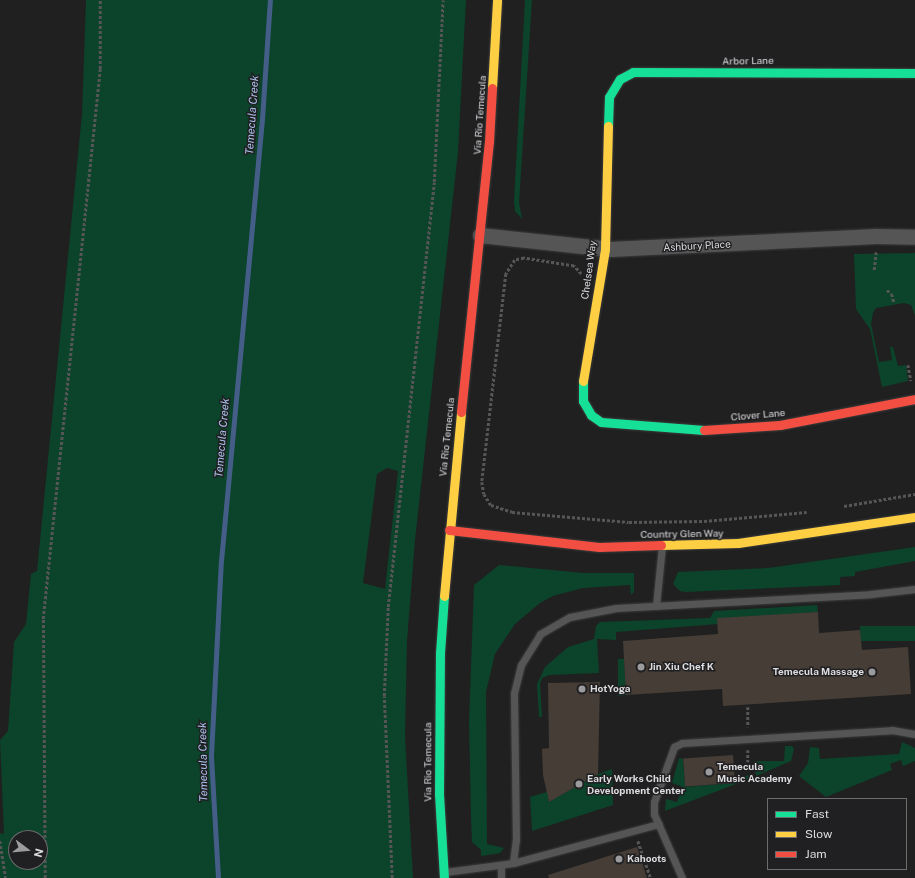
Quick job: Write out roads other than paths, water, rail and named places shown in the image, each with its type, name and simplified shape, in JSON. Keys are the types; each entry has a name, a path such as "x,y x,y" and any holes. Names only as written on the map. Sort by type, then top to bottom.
{"street":[{"name":"Via Rio Temecula","path":"443,875 438,794 440,653 449,530 491,118 497,0"},
{"name":"Arbor Lane","path":"608,114 609,97 620,79 633,72 915,73"},
{"name":"Chelsea Way","path":"601,422 591,414 583,401 583,379 605,249 608,114"},
{"name":"Ashbury Place","path":"480,236 605,249 915,237"},
{"name":"Clover Lane","path":"601,422 700,430 738,429 780,425 915,399"},
{"name":"Country Glen Way","path":"449,530 599,547 738,543 915,517"}],"lane":[{"path":"656,606 662,545"},
{"path":"513,863 516,840 514,693 521,665 540,634 570,617 616,608 871,594 915,589"},
{"path":"682,878 654,814 654,802 674,747 682,743 892,730 915,734"},
{"path":"443,875 513,863 659,824"},
{"path":"500,865 501,878"}],"waterway":[{"name":"Temecula Creek","path":"218,878 211,756 221,561 262,119 270,0"}],"place":[{"name":"Jin Xiu Chef K","path":"641,667"},
{"name":"Temecula Massage","path":"872,672"},
{"name":"HotYoga","path":"582,689"},
{"name":"Temecula Music Academy","path":"709,772"},
{"name":"Early Works Child Development Center","path":"579,784"},
{"name":"Kahoots","path":"619,859"}]}
